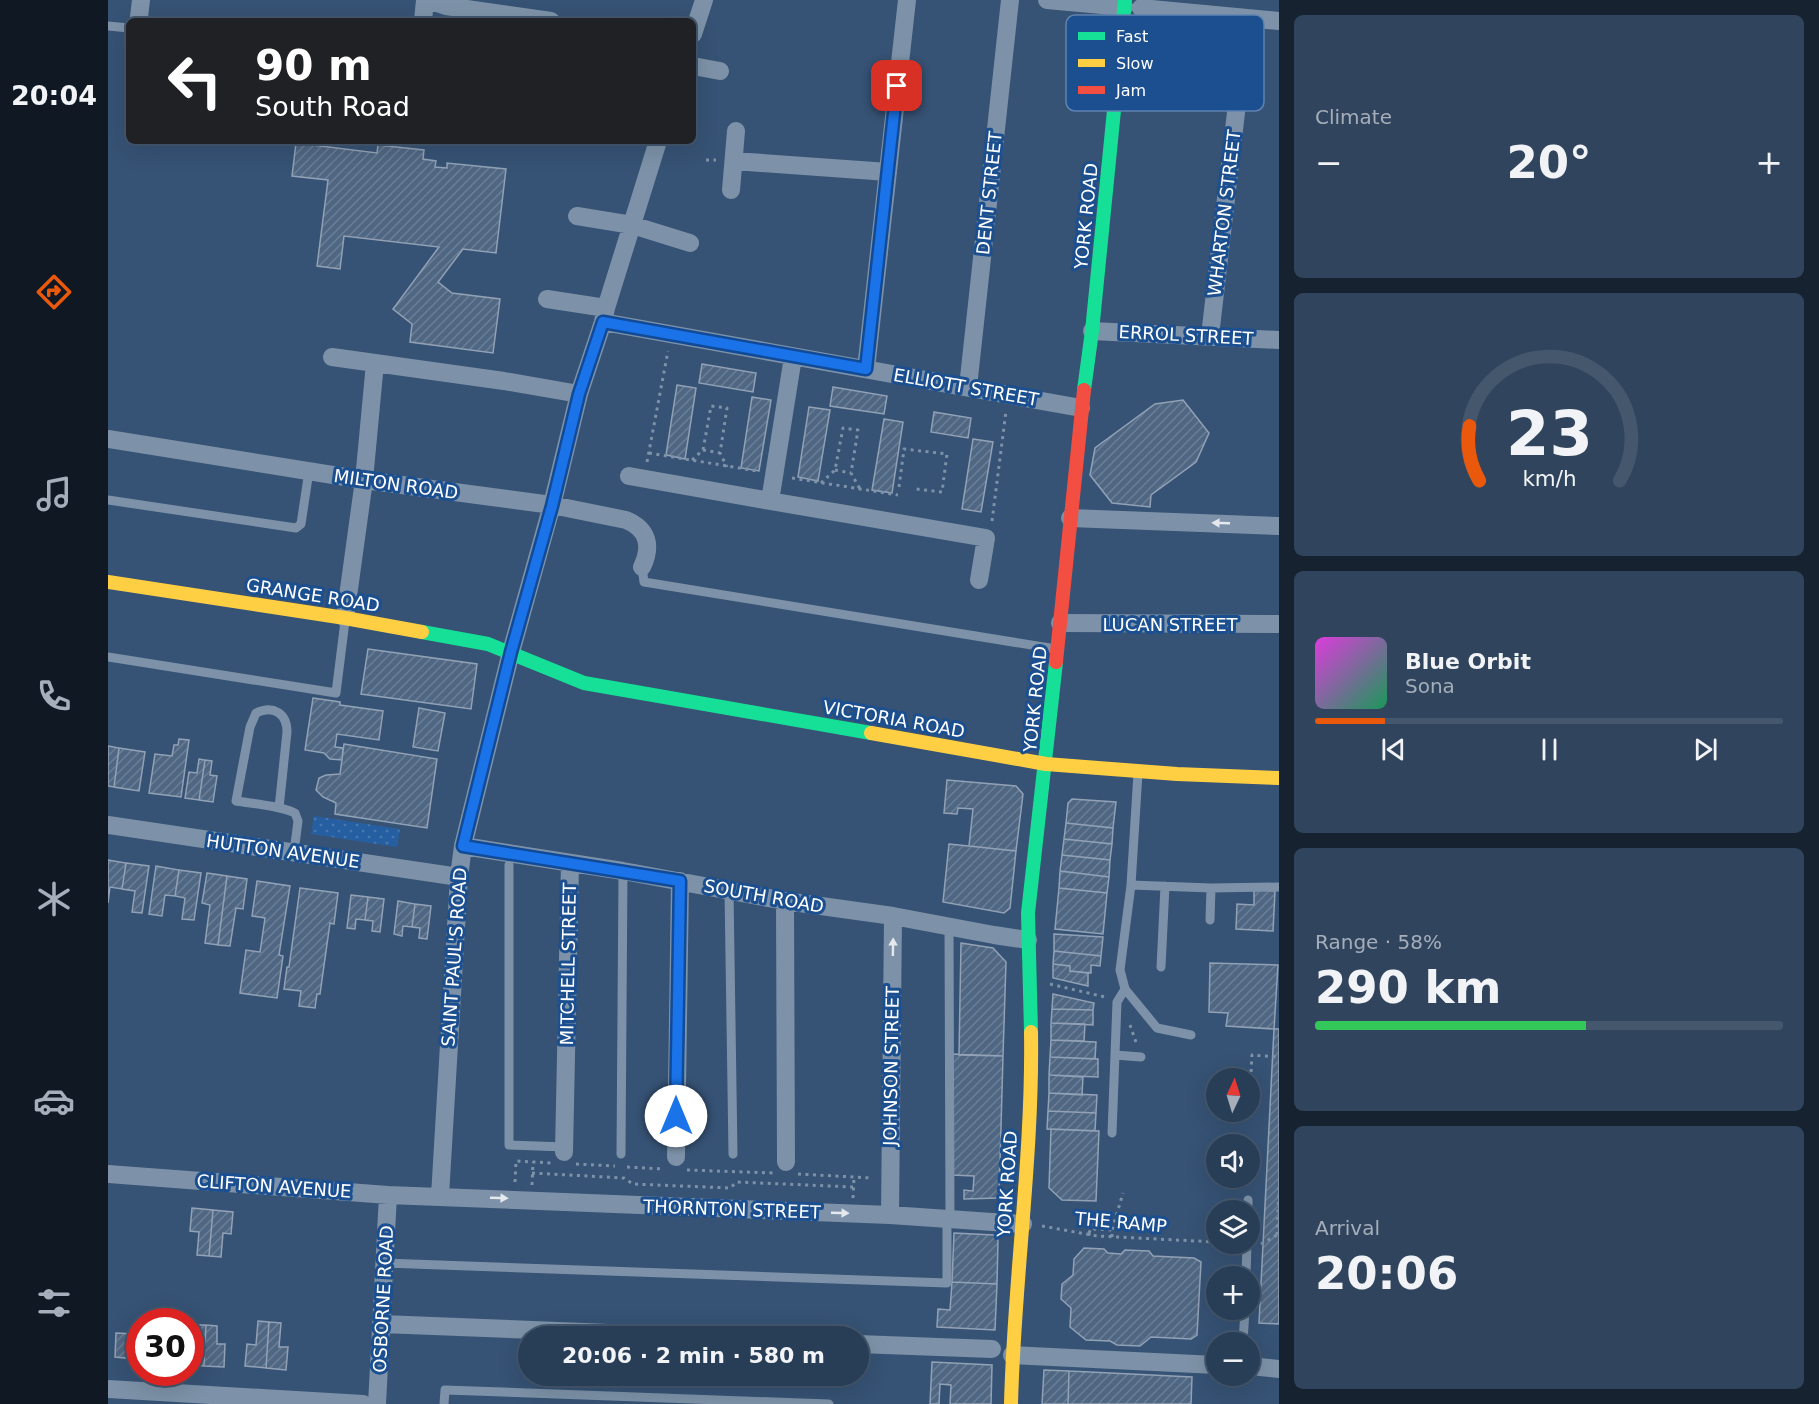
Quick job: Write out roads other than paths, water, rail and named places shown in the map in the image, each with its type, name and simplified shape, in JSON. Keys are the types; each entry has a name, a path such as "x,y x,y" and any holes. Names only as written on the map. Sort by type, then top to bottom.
{"main road":[{"name":"YORK ROAD","path":"1011,1404 1012,1354 1028,1165 1030,982 1028,913 1058,650 1081,408 1118,111"},
{"name":"GRANGE ROAD","path":"108,582 345,618 488,644 511,652"},
{"name":"VICTORIA ROAD","path":"511,652 584,683 1046,764 1279,778"}],"street":[{"path":"423,18 426,0 446,6 530,18"},
{"path":"696,25 704,0"},
{"path":"866,369 907,0"},
{"name":"DENT STREET","path":"968,387 1010,0"},
{"path":"1047,0 1130,5 1220,15"},
{"path":"1264,20 1279,21"},
{"path":"696,67 720,71"},
{"name":"WHARTON STREET","path":"1210,336 1236,111"},
{"path":"731,190 736,131"},
{"name":"SAINT PAUL'S ROAD","path":"440,1196 459,877 463,846 579,394 657,144"},
{"path":"734,161 888,172"},
{"path":"577,216 632,225 690,243"},
{"name":"ELLIOTT STREET","path":"547,300 794,357 1081,408"},
{"name":"ERROL STREET","path":"1092,331 1279,340"},
{"path":"332,357 579,394"},
{"path":"770,501 794,357"},
{"path":"345,618 364,480 375,363"},
{"name":"MILTON ROAD","path":"108,440 364,480 552,506 626,520 637,525 646,539 648,555 642,567"},
{"path":"629,476 986,538 979,580"},
{"path":"1070,518 1279,526"},
{"name":"LUCAN STREET","path":"1060,623 1279,624"},
{"name":"HUTTON AVENUE","path":"108,825 459,877"},
{"name":"SOUTH ROAD","path":"463,846 1028,940"},
{"name":"MITCHELL STREET","path":"564,1156 570,864"},
{"path":"678,1165 680,881"},
{"path":"785,901 787,1170"},
{"name":"JOHNSON STREET","path":"890,1215 893,916"},
{"name":"CLIFTON AVENUE","path":"108,1174 388,1195 440,1196"},
{"name":"OSBORNE ROAD","path":"377,1404 388,1195"},
{"name":"THORNTON STREET","path":"440,1196 890,1215 1023,1224"},
{"path":"382,1324 518,1329"},
{"path":"869,1344 992,1349"},
{"path":"1012,1354 1206,1364"},
{"path":"1260,1367 1279,1369"},
{"path":"108,1389 363,1404"}],"lane":[{"path":"108,26 126,20"},
{"path":"108,500 296,528 301,524 309,471"},
{"path":"642,567 644,582 1058,650"},
{"path":"108,657 336,693 345,618"},
{"path":"279,808 287,732 286,720 279,713 262,711 256,713 250,727 236,801 295,813 297,817 294,852"},
{"path":"1139,771 1131,885 1120,970 1125,989 1157,1028 1191,1035"},
{"path":"509,865 509,1145 564,1156"},
{"path":"621,1155 623,871"},
{"path":"1131,885 1211,888 1279,887"},
{"path":"1161,967 1165,886"},
{"path":"1210,920 1211,888"},
{"path":"729,891 733,1154"},
{"path":"384,1263 947,1283 949,926"},
{"path":"1112,1133 1117,1002 1125,989"},
{"path":"1115,1055 1142,1057"},
{"path":"444,1404 445,1390 829,1404"}]}
